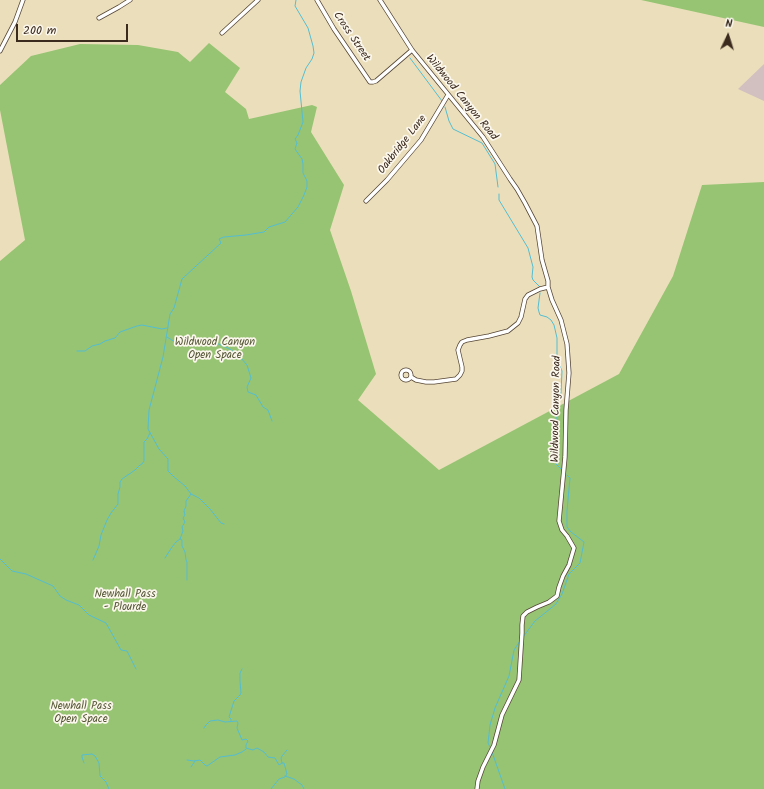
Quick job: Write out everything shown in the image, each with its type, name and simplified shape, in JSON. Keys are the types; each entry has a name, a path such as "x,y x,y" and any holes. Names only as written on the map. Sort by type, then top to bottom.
{"street":[{"path":"0,51 15,22 23,0"},
{"path":"99,18 120,8 130,0"},
{"path":"222,33 258,0"},
{"name":"Cross Street","path":"316,0 370,82 380,78 412,50"},
{"name":"Wildwood Canyon Road","path":"380,0 412,50 483,137 517,189 535,222 537,226 542,260 548,280 548,287 561,320 567,344 569,373 566,410 566,457 559,521 562,530 574,548 557,596 550,602 527,612 523,616 518,680 502,715 493,747 478,781 477,789"},
{"name":"Oakbridge Lane","path":"366,201 387,180 421,140 448,96"},
{"path":"411,377 416,380 434,382 456,379 462,371 462,363 458,350 462,342 508,331 518,323 522,316 525,299 528,295 548,287"}],"shaded area":[{"path":"764,64 764,101 738,89"}],"green space":[{"path":"641,0 764,0 764,27"},
{"path":"209,43 240,68 225,92 246,109 249,119 312,105 317,107 311,132 344,185 330,230 351,291 376,374 358,400 439,470 619,374 673,276 702,185 764,182 764,789 0,789 0,261 25,240 0,110 0,85 31,56 80,44 138,45 178,52 190,62"}],"waterway":[{"path":"187,580 187,562 182,546 182,540 180,539 183,531 182,527 185,522 183,518 185,515 184,511 186,501 191,494 185,486 168,471 168,459 159,449 148,429 149,410 163,357 170,314 174,308 182,279 221,243 219,239 224,237 264,232 269,227 285,222 298,207 307,187 307,181 303,173 302,159 295,149 297,143 295,139 303,122 300,91 301,82 314,53 308,28 295,6 296,0"},
{"path":"410,58 442,101"},
{"path":"445,107 453,129 482,143 495,164 498,187"},
{"path":"499,194 499,200 528,248 533,267 532,277 540,287"},
{"path":"540,293 538,308 539,312 540,315 551,320 554,325 557,338 557,359 562,371 561,393 556,406 556,464 562,470"},
{"path":"77,351 85,351 92,346 115,338 120,332 137,326 142,325 162,329 167,328"},
{"path":"167,337 175,342 216,343 230,349 247,365 251,378 247,387 248,392 256,395 263,407 268,410 272,421"},
{"path":"93,560 107,520 118,504 120,482 144,461 144,442 150,433"},
{"path":"523,637 535,621 556,604 562,594 569,574 580,563 584,542 567,527 570,478 567,475"},
{"path":"191,494 199,498 221,523 224,524"},
{"path":"165,558 172,547 180,539"},
{"path":"0,559 12,571 26,574 53,586 60,596 79,605 89,615 106,623 121,650 127,651 136,669"},
{"path":"491,749 488,743 490,725 495,708 509,676 514,650 520,641"},
{"path":"231,721 229,717 234,701 241,693 240,673 242,669"},
{"path":"204,728 210,721 237,721 237,728 242,740 246,739 248,741 246,748 253,750 257,748 264,752 268,757 275,758 279,765 284,763 287,774 285,777 279,779 271,789"},
{"path":"187,760 200,760 207,766 220,757 235,755 246,749"},
{"path":"282,763 281,758 287,750"},
{"path":"492,752 505,789"},
{"path":"84,763 82,755 92,754 95,756 99,763 100,776 106,782 109,789"},
{"path":"191,767 195,761"},
{"path":"285,776 294,779 302,785 304,789"}],"park label":[{"name":"Wildwood Canyon Open Space","path":"215,349"},
{"name":"Newhall Pass - Plourde","path":"125,601"},
{"name":"Newhall Pass Open Space","path":"81,713"}]}
